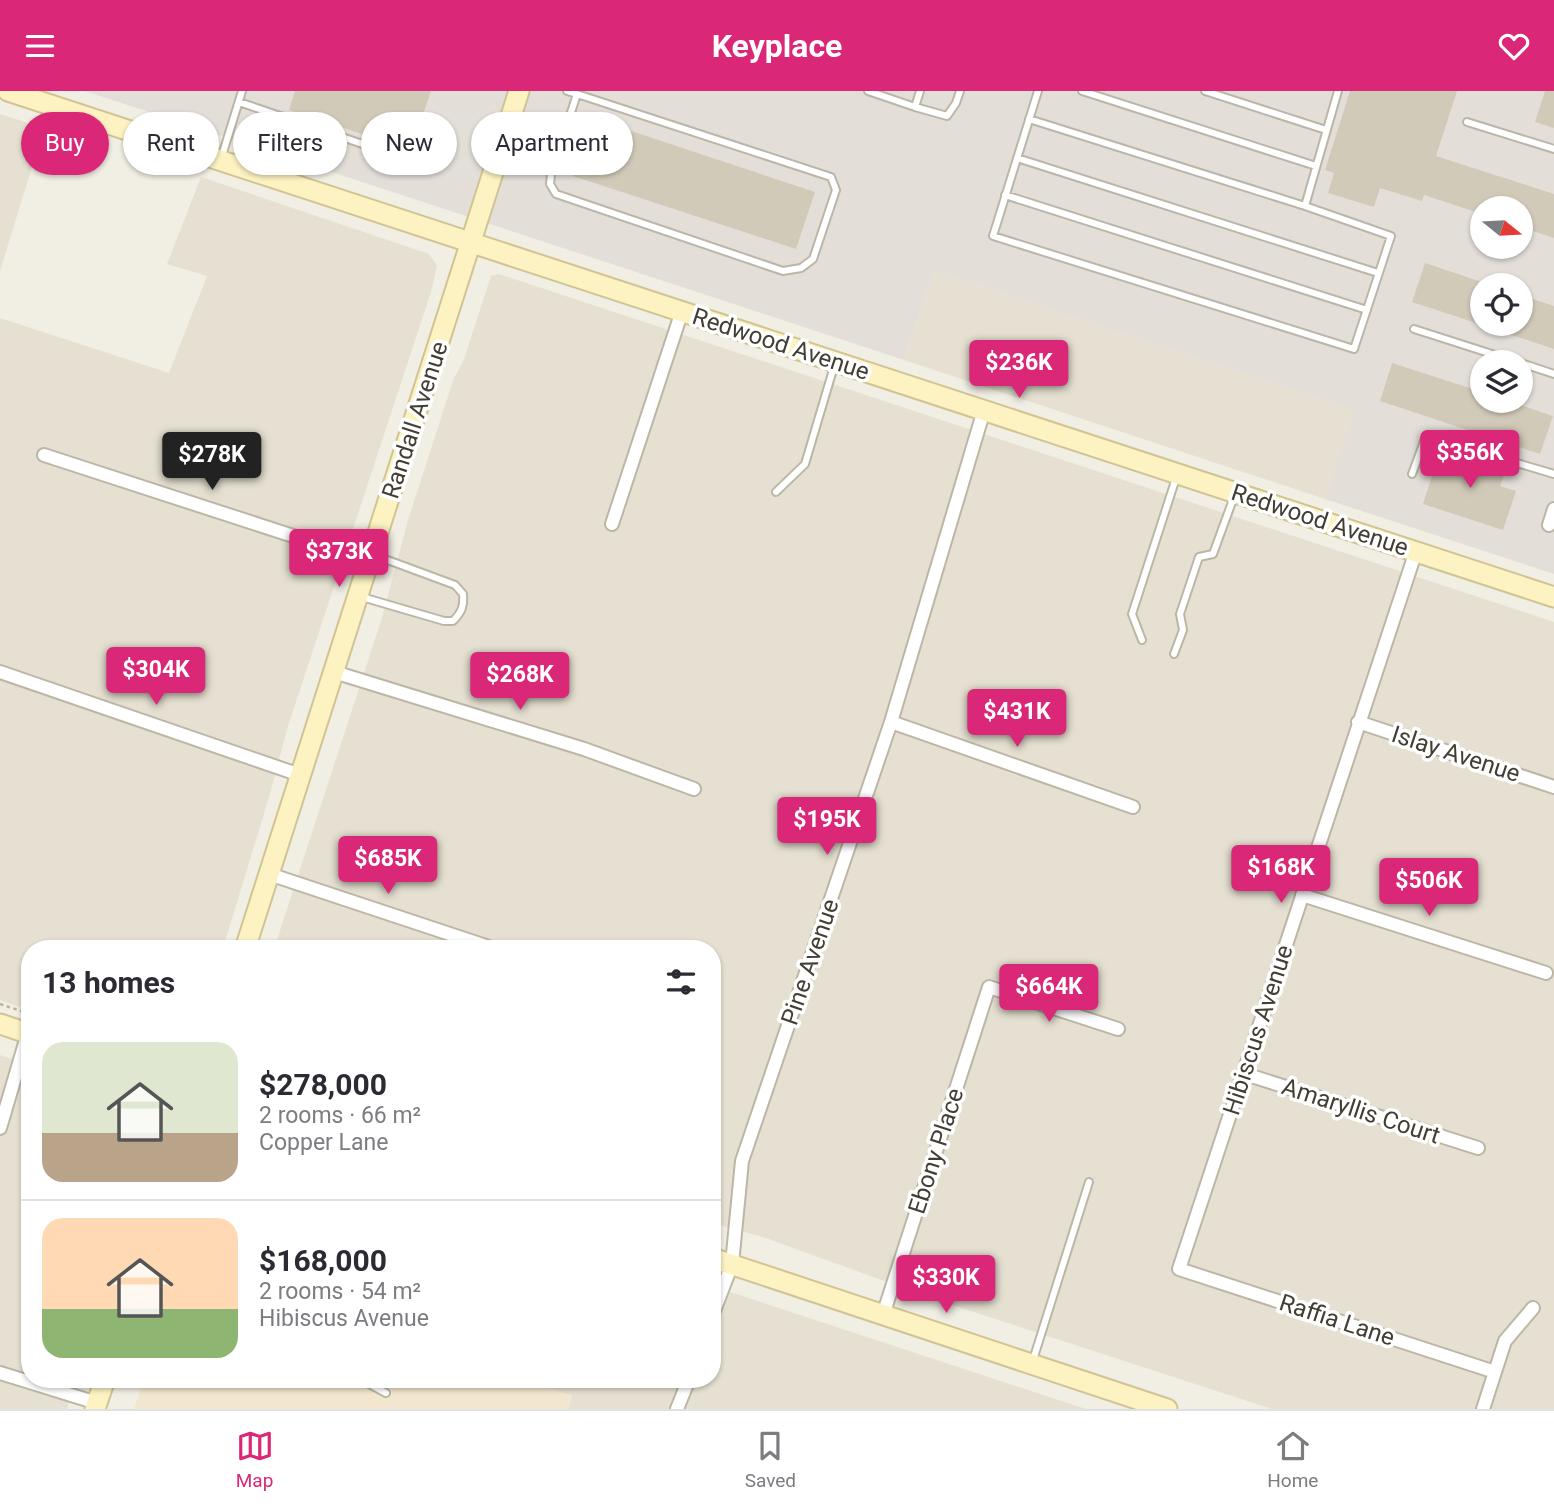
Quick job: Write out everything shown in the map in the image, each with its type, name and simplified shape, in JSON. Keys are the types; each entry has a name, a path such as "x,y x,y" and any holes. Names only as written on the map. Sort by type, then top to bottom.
{"street":[{"name":"Redwood Avenue","path":"8,91 1554,597"},
{"name":"Randall Avenue","path":"248,940 519,91"},
{"path":"612,524 682,311"},
{"name":"Pine Avenue","path":"721,1293 732,1264 742,1161 891,722 984,410"},
{"path":"44,455 371,558"},
{"path":"1549,525 1554,509"},
{"name":"Hibiscus Avenue","path":"1179,1269 1416,551"},
{"path":"0,672 300,775"},
{"path":"334,672 584,749 694,789"},
{"path":"891,722 1133,807"},
{"name":"Islay Avenue","path":"1359,722 1554,786"},
{"path":"269,874 468,940"},
{"path":"1302,895 1546,973"},
{"name":"Ebony Place","path":"883,1315 989,987 1118,1029"},
{"path":"0,1024 21,1026"},
{"path":"0,1128 21,1055"},
{"name":"Amaryllis Court","path":"1244,1074 1478,1148"},
{"path":"721,1261 1156,1407"},
{"name":"Raffia Lane","path":"1179,1269 1495,1371"},
{"path":"1483,1409 1505,1341 1533,1308"},
{"path":"0,1373 21,1380"},
{"path":"44,1388 96,1406 102,1388"},
{"path":"677,1409 685,1388"}],"lane":[{"path":"220,160 242,91"},
{"path":"567,91 577,94 831,177 836,190 813,259 801,268 783,271 556,194 550,184 551,174 577,94"},
{"path":"868,91 947,116 960,91"},
{"path":"915,107 920,91"},
{"path":"1030,119 1391,236 1354,349 993,236 1038,91"},
{"path":"1082,91 1316,166"},
{"path":"1205,91 1326,130"},
{"path":"1305,206 1338,91"},
{"path":"239,102 361,144"},
{"path":"1466,123 1554,149"},
{"path":"1017,157 1378,273"},
{"path":"1005,195 1367,310"},
{"path":"1414,329 1479,350"},
{"path":"776,492 805,464 836,361"},
{"path":"1533,367 1554,374"},
{"path":"1412,474 1426,436 1554,474"},
{"path":"1142,640 1132,614 1177,473"},
{"path":"1174,655 1183,630 1180,614 1199,557 1213,554 1235,492"},
{"path":"359,596 444,621 453,621 464,604 463,594 454,586 371,558"},
{"path":"1031,1364 1089,1182"},
{"path":"376,1388 386,1394"}],"path":[{"path":"0,1004 21,1021"}],"shaded area":[{"path":"85,91 1554,91 1554,574 1325,499 1354,410 934,271 904,360 341,175 347,175 347,112 233,112 233,140 219,135 219,112 149,112"},
{"path":"0,114 21,121 21,175 30,175 0,271"},
{"path":"201,177 429,254 437,266 431,292 288,726 225,940 21,940 21,1008 0,1000 0,318 169,373 207,276 167,264"},
{"path":"934,271 1355,410 1325,499 904,360"},
{"path":"499,274 1554,622 1554,1409 1272,1409 931,1298 763,1237 721,1225 721,940 277,940 382,618 408,520 454,378 463,362 491,276"},
{"path":"0,1055 21,1062 21,1388 74,1388 67,1409 0,1409"},
{"path":"721,1289 1086,1409 568,1409 572,1396 547,1388 721,1388"},
{"path":"141,1388 547,1388 572,1396 568,1409 134,1409"}],"building":[{"path":"295,91 431,91 424,112 361,112 361,134 347,129 347,112 289,110"},
{"path":"1350,91 1457,91 1436,156 1554,194 1554,238 1533,231 1533,196 1470,196 1470,210 1424,195 1422,201 1380,188 1374,207 1328,193 1334,173 1325,170"},
{"path":"1545,91 1554,91 1554,128 1535,122"},
{"path":"633,132 815,192 796,249 573,176 633,175"},
{"path":"1425,263 1470,278 1470,321 1412,302"},
{"path":"1533,299 1554,306 1554,349 1515,336 1533,336"},
{"path":"1392,363 1470,388 1470,413 1533,413 1533,409 1553,416 1540,454 1380,401"},
{"path":"1441,448 1506,470 1500,486 1516,491 1503,530 1423,504"}]}
